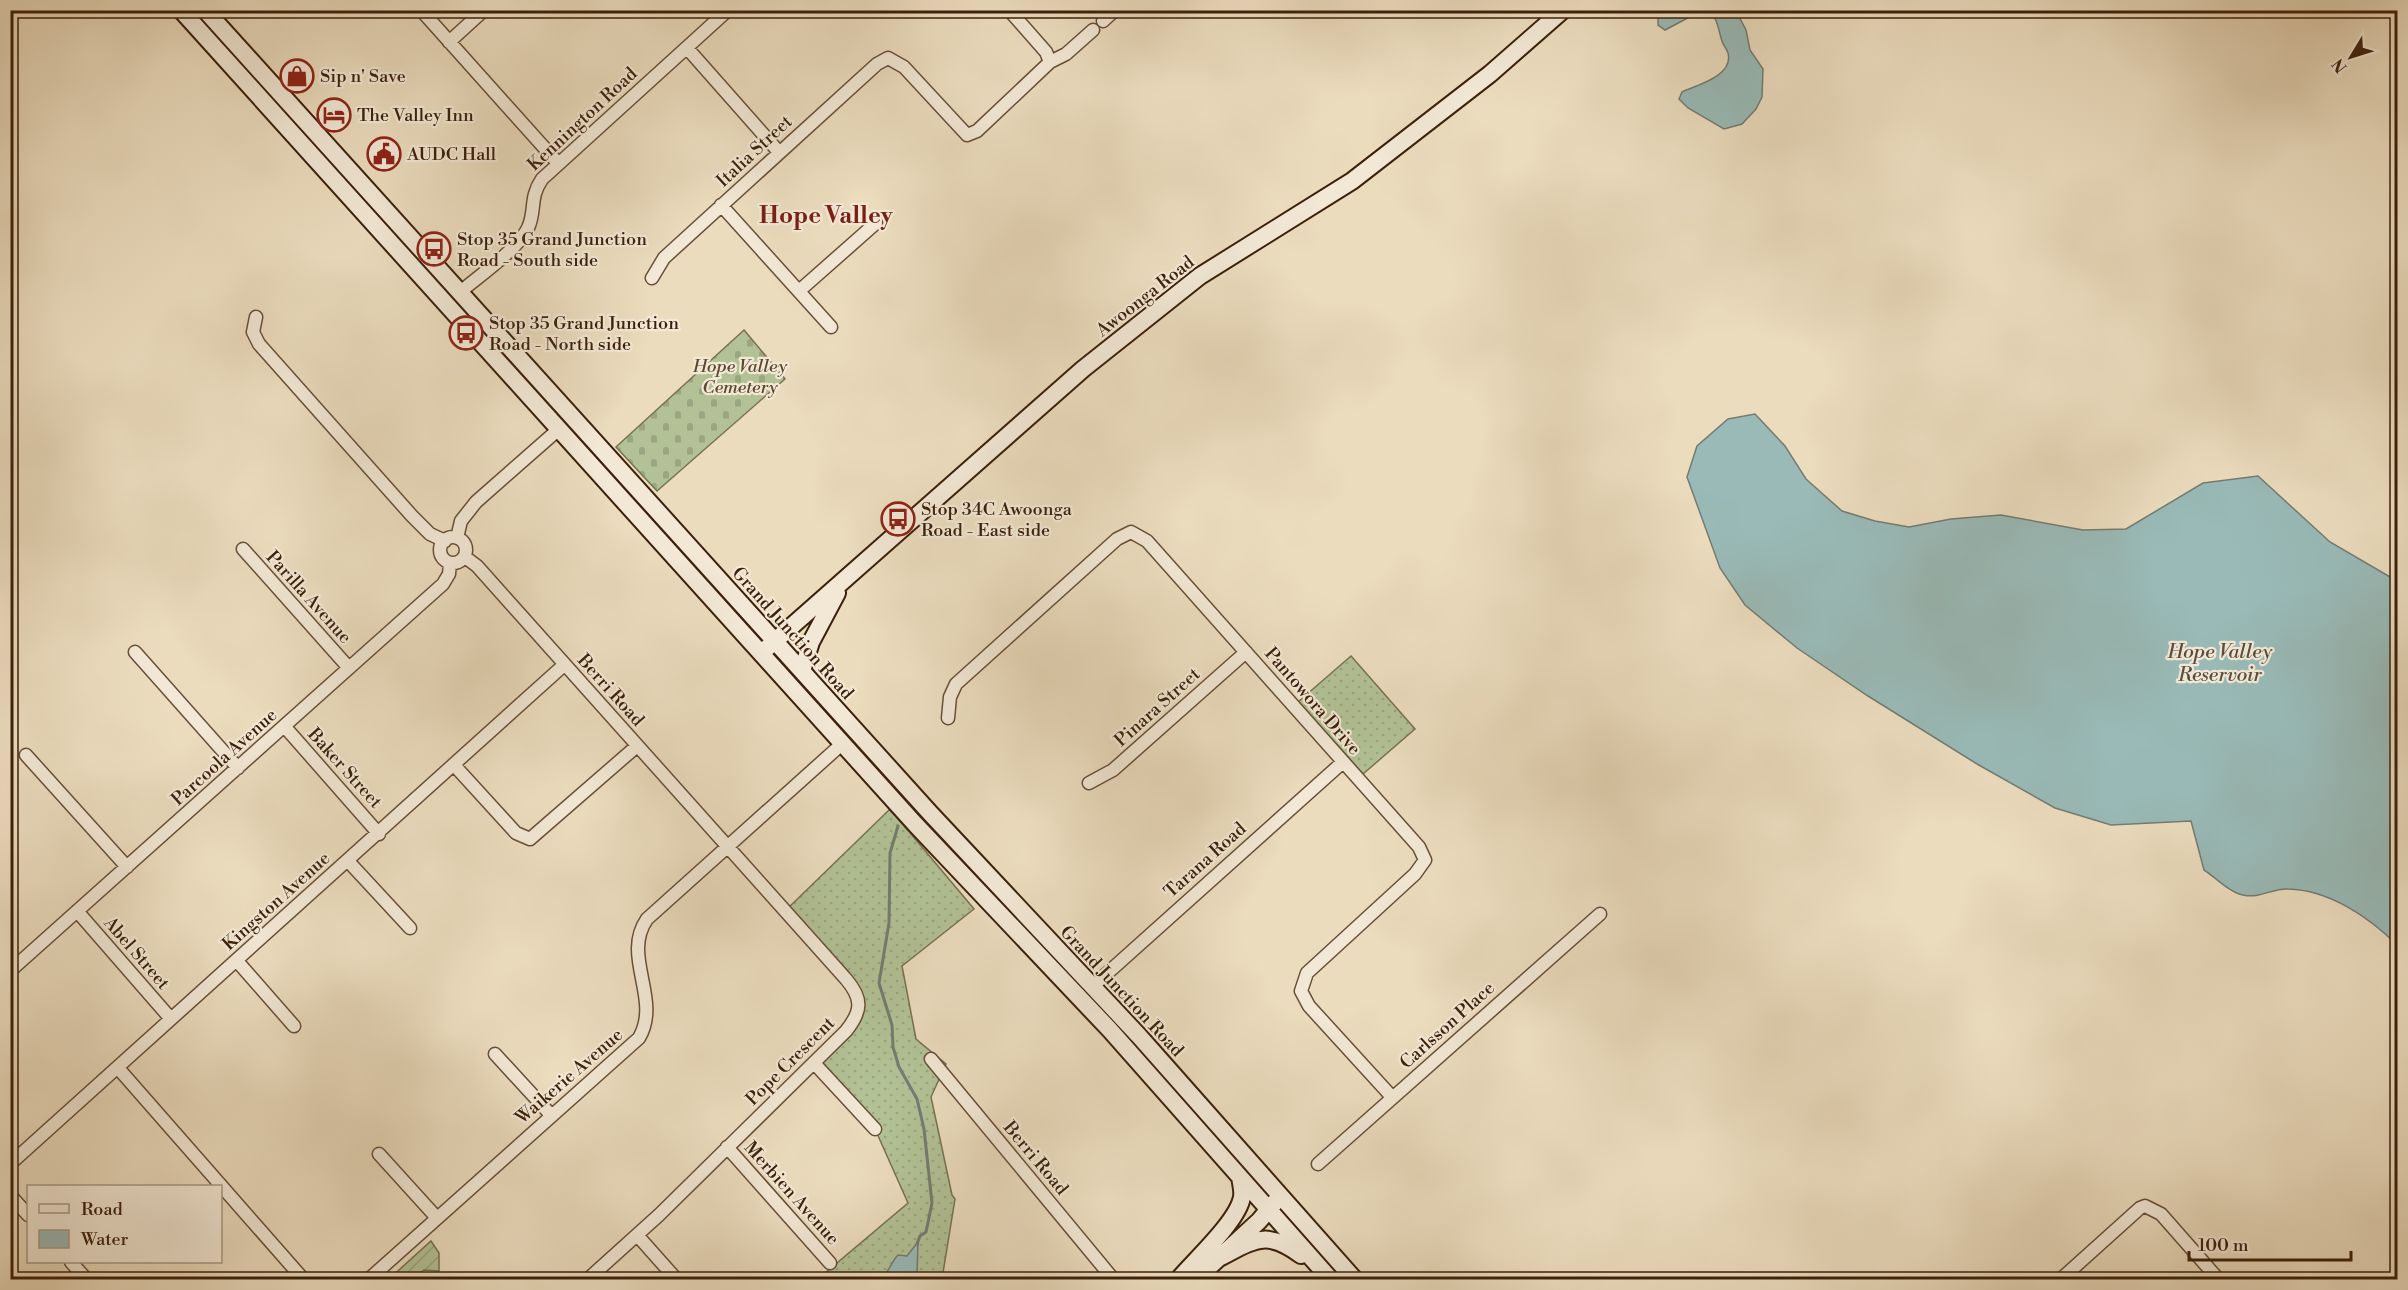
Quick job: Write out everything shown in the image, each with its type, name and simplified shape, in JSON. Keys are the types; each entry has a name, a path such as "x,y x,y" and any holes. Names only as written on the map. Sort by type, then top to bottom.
{"main road":[{"name":"Grand Junction Road","path":"182,10 311,154 453,299 565,423 762,652 915,824 1110,1030 1328,1277"},
{"name":"Grand Junction Road","path":"204,10 324,143 453,299"},
{"name":"Awoonga Road","path":"762,652 1092,362 1200,276 1352,181 1490,75 1563,10"},
{"path":"224,33 230,64"},
{"path":"311,154 324,143"},
{"name":"Grand Junction Road","path":"565,423 775,641 1093,986 1355,1280"},
{"path":"802,671 811,642 842,584"},
{"path":"1062,979 1093,986 1095,1002 1110,1030"},
{"path":"1179,1280 1224,1228 1237,1208 1242,1198 1240,1178"},
{"path":"1195,1280 1259,1221 1281,1197"},
{"path":"1179,1280 1254,1214 1268,1209"},
{"path":"1219,1258 1254,1240 1270,1238 1290,1248 1328,1277"}],"street":[{"path":"422,10 558,163"},
{"path":"449,42 484,10"},
{"name":"Kennington Road","path":"453,299 522,238 529,225 533,192 558,163 728,10"},
{"path":"1010,10 1046,52 1050,62 1066,54 1115,10"},
{"path":"687,48 778,151"},
{"name":"Italia Street","path":"652,279 664,258 778,151 877,64 888,58 904,67 967,135 976,131 1050,62"},
{"path":"721,205 831,327"},
{"path":"799,291 876,222"},
{"path":"256,317 254,332 259,344 412,516 430,534 451,539 464,543 465,557 458,562 450,563 441,555 441,546 451,539 461,520 476,502 565,423"},
{"name":"Pantowora Drive","path":"948,718 950,697 956,684 1117,539 1131,532 1147,541 1419,847 1425,860 1415,874 1307,973 1301,991 1309,1006 1392,1097"},
{"name":"Parilla Avenue","path":"243,549 349,668"},
{"name":"Berri Road","path":"465,557 477,566 728,848"},
{"name":"Parcoola Avenue","path":"12,966 285,727 443,584 450,563"},
{"path":"135,652 238,768"},
{"name":"Pinara Street","path":"1089,783 1113,770 1246,652"},
{"name":"Kingston Avenue","path":"10,1164 564,665"},
{"name":"Baker Street","path":"285,727 379,834"},
{"name":"Waikerie Avenue","path":"368,1280 639,1038 647,1024 648,1011 637,944 640,929 647,919 843,743"},
{"path":"454,765 516,833 530,839 637,746"},
{"path":"26,755 127,867"},
{"name":"Tarana Road","path":"1093,986 1343,762"},
{"name":"Pope Crescent","path":"587,1280 637,1235 814,1063 857,1017 861,1003 855,990 728,848"},
{"path":"348,861 410,928"},
{"name":"Abel Street","path":"77,911 171,1019"},
{"name":"Carlsson Place","path":"1318,1164 1600,914"},
{"path":"237,961 294,1026"},
{"path":"495,1054 551,1115"},
{"name":"Berri Road","path":"931,1059 1114,1280"},
{"path":"814,1063 875,1129"},
{"path":"118,1068 221,1185"},
{"name":"Merbien Avenue","path":"727,1147 830,1263"},
{"path":"379,1155 437,1218"},
{"path":"222,1187 304,1280"},
{"path":"10,1194 27,1214"},
{"path":"2060,1280 2145,1206 2161,1214 2219,1280"},
{"path":"637,1235 677,1280"},
{"path":"71,1263 87,1280"}],"green space":[{"name":"Hope Valley Cemetery","path":"744,330 785,379 657,491 616,447"},
{"path":"1351,656 1415,729 1363,774 1298,702"},
{"path":"890,809 974,909 902,966 916,1039 946,1064 931,1097 952,1195 955,1199 942,1279 818,1279 908,1203 875,1129 814,1063 860,1003 785,911"},
{"path":"431,1241 439,1253 439,1271 424,1270 412,1279 389,1279"}],"water":[{"path":"1665,10 1701,11 1665,30 1658,25 1658,17"},
{"path":"1710,11 1736,11 1746,30 1750,50 1763,69 1762,97 1756,109 1742,124 1724,129 1688,108 1679,99 1682,92 1720,74 1728,61 1716,21"},
{"name":"Hope Valley Reservoir","path":"1755,414 1785,446 1806,479 1842,511 1875,521 1909,527 1951,519 2001,515 2083,530 2126,529 2203,483 2258,476 2330,542 2397,581 2397,945 2361,915 2318,894 2288,889 2249,896 2233,891 2204,870 2191,821 2111,825 2055,808 1977,764 1868,696 1797,648 1745,605 1720,568 1687,477 1697,446 1728,419"},
{"path":"918,1242 917,1274 913,1279 880,1279 898,1255 907,1256"}],"waterway":[{"path":"898,826 890,853 889,923 879,983 892,1025 893,1047 899,1067 917,1099 924,1129 932,1203 926,1232 920,1236 917,1244"}],"place":[{"name":"Sip n' Save","path":"297,76"},
{"name":"The Valley Inn","path":"334,115"},
{"name":"AUDC Hall","path":"384,154"},
{"name":"Stop 35 Grand Junction Road - South side","path":"434,249"},
{"name":"Stop 35 Grand Junction Road - North side","path":"466,333"},
{"name":"Stop 34C Awoonga Road - East side","path":"898,519"}],"district":[{"name":"Hope Valley","path":"826,215"}]}
